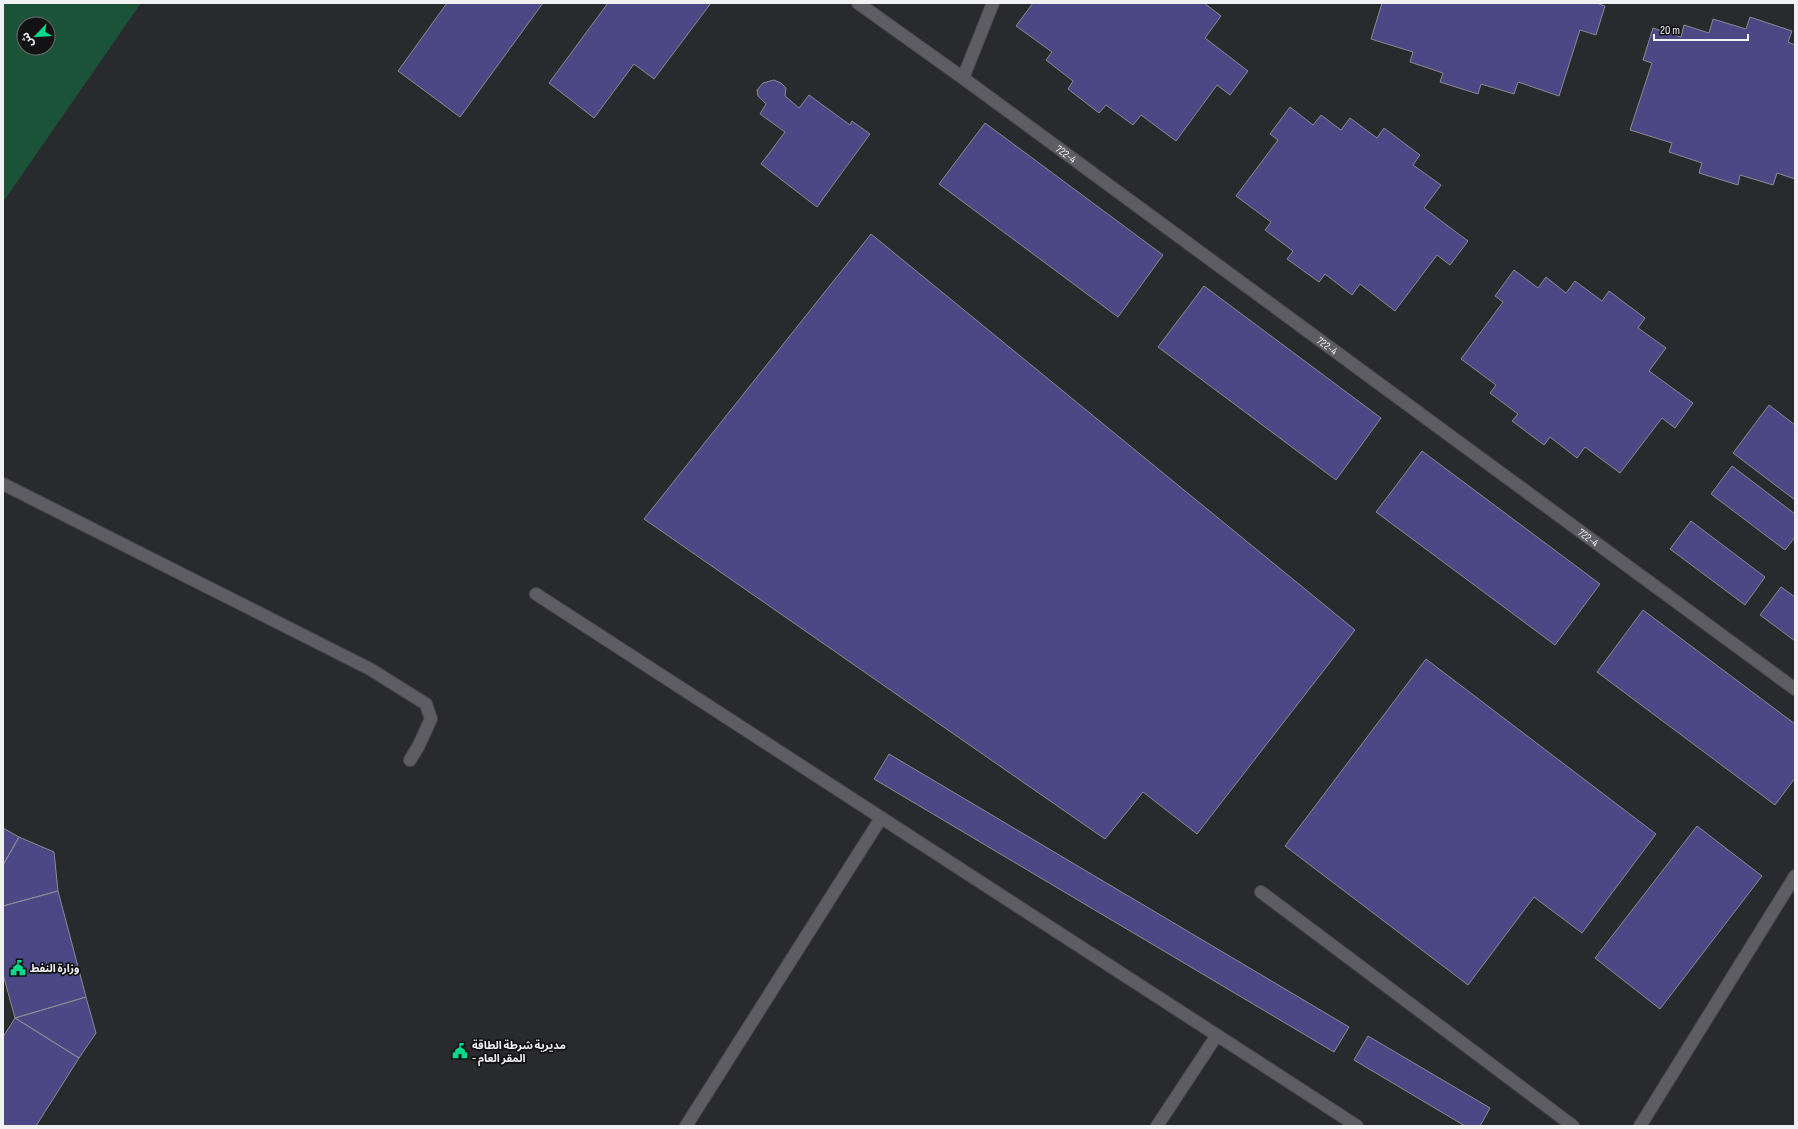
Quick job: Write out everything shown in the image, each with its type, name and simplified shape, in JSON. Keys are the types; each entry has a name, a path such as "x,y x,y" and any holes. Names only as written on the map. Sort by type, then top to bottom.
{"street":[{"name":"722-4","path":"858,3 963,78 1795,689"},
{"path":"963,78 993,3"},
{"path":"3,484 370,669 426,704 431,719 410,760"},
{"path":"536,594 1357,1126"},
{"path":"686,1126 881,818"},
{"path":"1640,1126 1795,876"},
{"path":"1261,892 1573,1126"},
{"path":"1157,1126 1217,1035"}],"green space":[{"path":"3,3 141,3 3,202"}],"building":[{"path":"447,3 543,3 460,117 398,71"},
{"path":"608,3 711,3 654,79 634,64 594,118 549,83"},
{"path":"1033,3 1204,3 1221,16 1205,38 1248,71 1230,95 1217,85 1176,141 1141,115 1133,125 1106,105 1099,113 1068,89 1073,81 1046,60 1052,52 1016,26"},
{"path":"1382,3 1596,3 1605,6 1596,35 1580,30 1559,96 1518,82 1514,94 1481,84 1478,94 1440,82 1443,73 1410,62 1413,52 1371,39"},
{"path":"1750,17 1792,31 1788,42 1795,45 1795,179 1777,173 1773,185 1740,175 1738,185 1699,173 1702,163 1669,152 1672,143 1630,130 1652,63 1643,60 1653,28 1681,37 1684,25 1709,33 1713,19 1746,29"},
{"path":"774,80 781,83 786,88 785,96 799,108 809,95 850,125 852,121 870,134 817,207 761,164 785,132 760,114 766,104 758,96 757,90 763,83"},
{"path":"1290,107 1313,125 1321,115 1341,130 1350,118 1377,138 1384,128 1420,155 1413,165 1441,185 1424,208 1468,241 1450,265 1437,255 1395,311 1360,284 1352,295 1325,274 1319,282 1287,259 1293,251 1265,230 1271,222 1236,196 1278,140 1270,134"},
{"path":"985,123 1163,255 1118,317 939,184"},
{"path":"871,234 1355,630 1197,834 1143,792 1105,839 644,519"},
{"path":"1514,270 1538,288 1546,277 1566,293 1575,281 1602,301 1609,291 1645,318 1638,328 1666,348 1649,371 1693,403 1675,428 1662,418 1620,473 1585,447 1577,458 1550,437 1544,445 1512,421 1518,414 1490,393 1496,385 1461,359 1503,302 1495,296"},
{"path":"1204,286 1381,418 1336,480 1158,347"},
{"path":"1769,405 1795,425 1795,500 1733,453"},
{"path":"1422,451 1600,584 1555,645 1376,512"},
{"path":"1732,466 1795,514 1795,537 1785,550 1711,494"},
{"path":"1691,521 1765,577 1745,605 1670,549"},
{"path":"1781,587 1795,597 1795,641 1760,615"},
{"path":"1643,610 1795,724 1795,778 1775,805 1597,672"},
{"path":"1426,659 1656,834 1582,933 1534,897 1468,985 1285,846"},
{"path":"889,754 1349,1027 1334,1052 874,779"},
{"path":"1697,826 1762,876 1660,1009 1595,958"},
{"path":"3,828 19,837 3,865"},
{"path":"19,837 54,852 58,891 3,906 3,865"},
{"path":"58,891 86,997 15,1018 3,974 3,906"},
{"path":"86,997 96,1033 79,1058 15,1018"},
{"path":"15,1018 79,1058 36,1126 3,1126 3,1037"},
{"path":"1368,1036 1490,1108 1480,1126 1465,1126 1354,1060"}],"place":[{"name":"وزارة النفط","path":"18,968"},
{"name":"مديرية شرطة الطاقة - المقر العام","path":"460,1051"}]}
